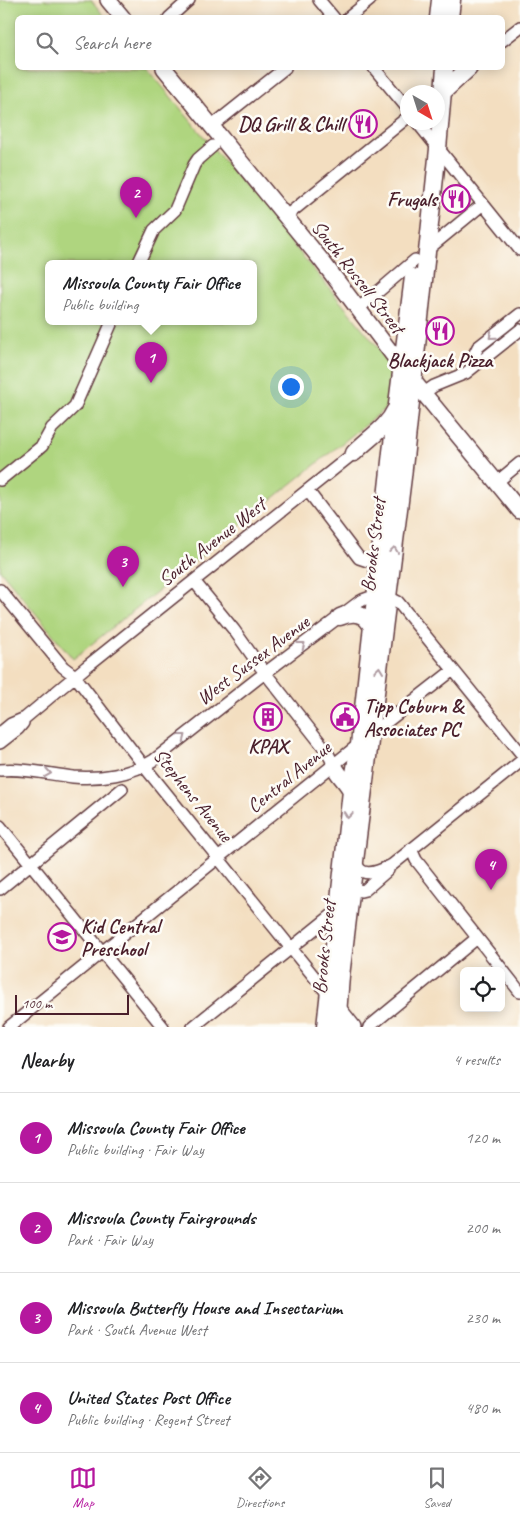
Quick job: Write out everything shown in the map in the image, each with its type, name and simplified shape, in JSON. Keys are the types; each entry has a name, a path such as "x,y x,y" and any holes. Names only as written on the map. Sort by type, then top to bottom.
{"highway":[{"path":"438,15 440,0"},
{"path":"450,15 452,0"},
{"name":"Brooks Street","path":"434,70 436,85"},
{"name":"Brooks Street","path":"439,85 444,70"},
{"path":"445,86 466,70"},
{"name":"Brooks Street","path":"337,1027 341,976 356,852 372,628 382,598 379,569 388,449 414,380 421,255 432,136"},
{"name":"Brooks Street","path":"324,1027 351,791 365,740 404,407 402,367 421,255"},
{"path":"354,453 404,407 424,393"},
{"path":"354,453 374,443 381,443 388,449"},
{"path":"340,617 348,614 359,614 365,617 372,628"},
{"path":"334,764 351,791"},
{"path":"342,867 352,888"}],"main road":[{"path":"108,0 120,15"},
{"name":"South Russell Street","path":"166,70 327,268 402,367 502,478 520,511"},
{"name":"Stephens Avenue","path":"328,994 354,1027"}],"street":[{"path":"172,15 189,0"},
{"path":"319,0 332,15"},
{"path":"352,15 370,0"},
{"path":"505,39 520,27"},
{"path":"212,126 282,70"},
{"path":"376,70 400,99"},
{"path":"285,217 400,124"},
{"path":"432,136 520,250"},
{"path":"140,260 154,230 175,210 194,165 213,146"},
{"path":"358,310 483,204"},
{"path":"480,362 475,356 476,350 520,314"},
{"path":"0,480 38,450 52,428 75,406 111,325"},
{"path":"424,393 434,386 466,374 519,330"},
{"name":"South Avenue West","path":"0,733 18,720 25,718 354,453"},
{"path":"502,478 520,463"},
{"path":"308,490 359,558 374,563 379,569"},
{"path":"353,549 363,553 369,552 382,539"},
{"path":"194,581 326,750 334,764"},
{"name":"Stephens Avenue","path":"0,590 63,668 75,676 144,766 328,994"},
{"name":"West Sussex Avenue","path":"0,770 20,769 84,777 129,772 144,766 363,599 368,597 382,598"},
{"path":"382,598 396,600 401,605 520,752"},
{"name":"Central Avenue","path":"9,1027 453,670"},
{"name":"South Avenue West","path":"0,743 22,725 25,718"},
{"path":"356,852 357,864 366,872 376,872 392,865 520,762"},
{"path":"0,889 120,791 114,774"},
{"path":"0,826 163,1027"},
{"path":"412,849 416,860 520,992"},
{"path":"352,888 361,891 365,890 387,873 392,865"},
{"path":"193,1027 337,911"},
{"path":"369,1027 477,938"}],"green space":[{"path":"0,0 91,0 103,15 15,15 15,70 149,70 396,369 393,398 386,408 73,659 0,570"}],"place":[{"name":"DQ Grill & Chill","path":"363,124"},
{"name":"Frugals","path":"456,199"},
{"name":"Missoula County Fairgrounds","path":"136,218"},
{"name":"Blackjack Pizza","path":"440,331"},
{"name":"Missoula County Fair Office","path":"151,383"},
{"name":"Missoula Butterfly House and Insectarium","path":"123,587"},
{"name":"KPAX","path":"268,717"},
{"name":"Tipp Coburn & Associates PC","path":"345,717"},
{"name":"United States Post Office","path":"491,890"},
{"name":"Kid Central Preschool","path":"62,937"}]}
